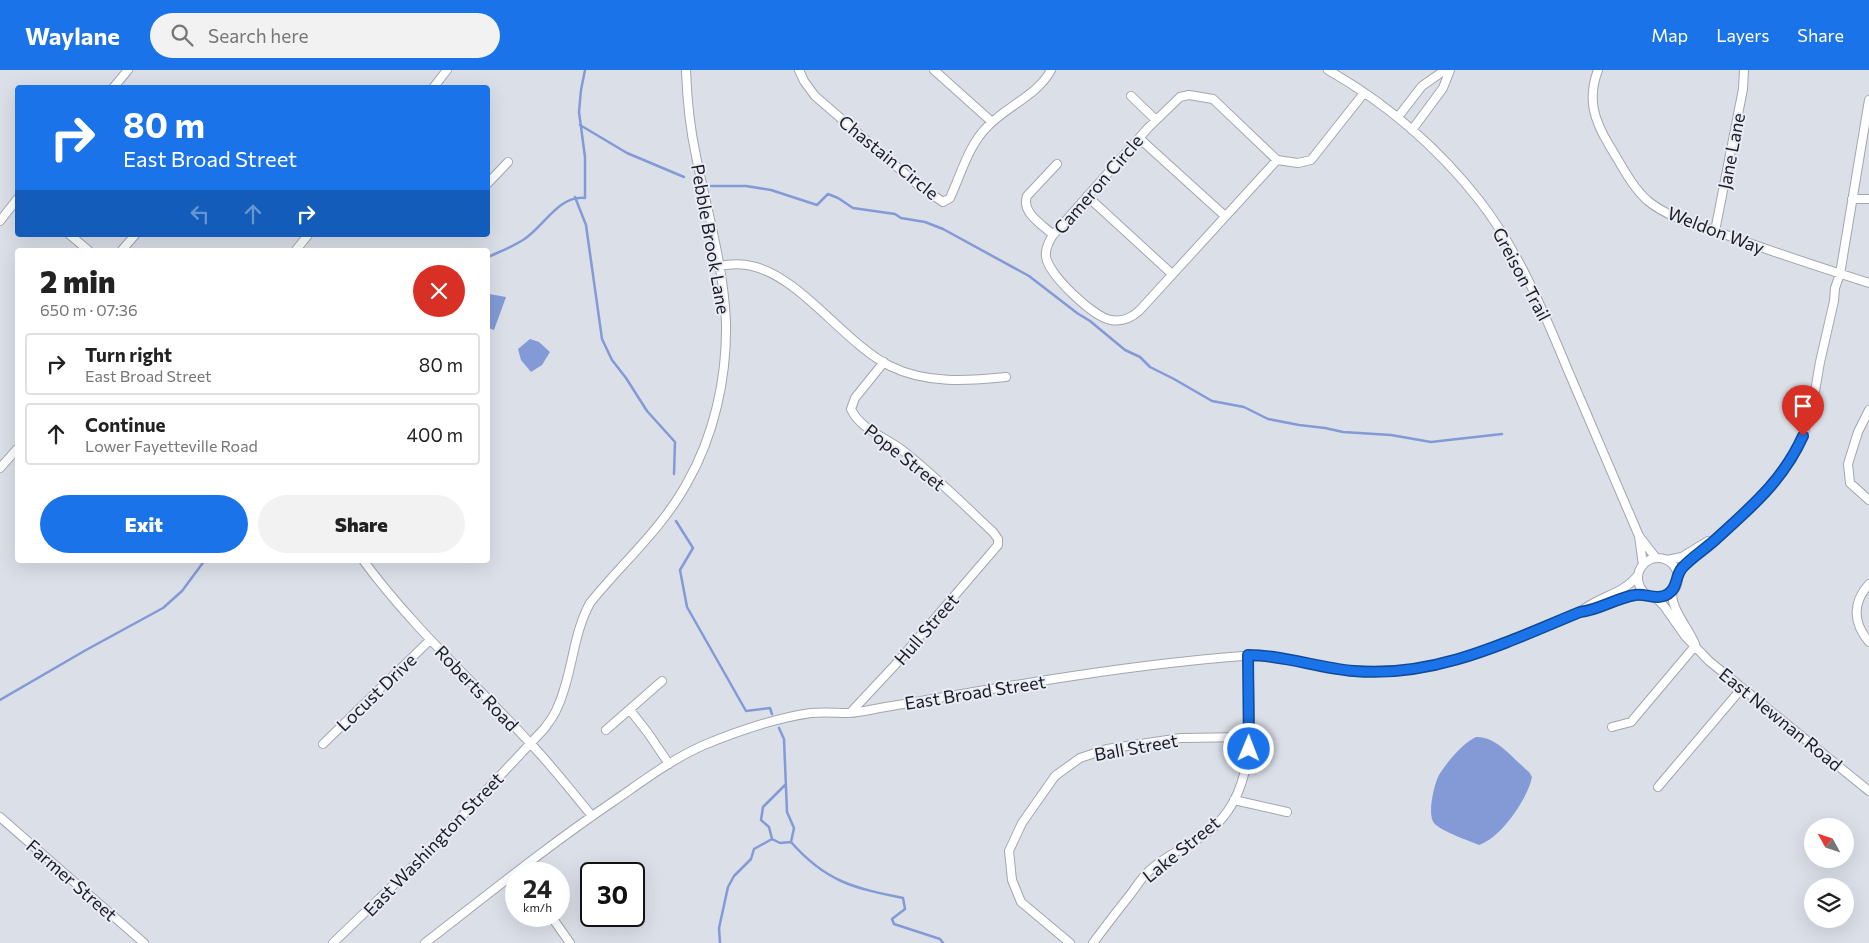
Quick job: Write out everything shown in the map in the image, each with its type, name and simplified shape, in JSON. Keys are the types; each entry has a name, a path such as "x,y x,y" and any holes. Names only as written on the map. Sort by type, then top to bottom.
{"street":[{"path":"116,85 128,70"},
{"path":"434,85 447,70"},
{"name":"Pebble Brook Lane","path":"531,744 544,729 558,707 565,687 577,635 590,603 662,520 687,484 698,461 711,425 722,386 726,322 718,266 695,154 686,70"},
{"name":"Chastain Circle","path":"799,70 804,81 815,96 918,185 943,202 950,198 976,141 992,122 1036,90 1047,78 1051,70"},
{"path":"934,70 992,122"},
{"name":"Greison Trail","path":"1328,70 1398,118 1452,167 1480,202 1508,243 1532,287 1639,536 1643,565"},
{"path":"1398,118 1422,86 1445,70"},
{"path":"1412,130 1443,88 1450,70"},
{"name":"Weldon Way","path":"1598,70 1593,82 1592,106 1600,130 1632,183 1648,201 1674,217 1869,283"},
{"name":"Jane Lane","path":"1715,231 1743,89 1744,70"},
{"path":"1277,160 1298,163 1312,160 1364,93"},
{"name":"Cameron Circle","path":"1189,94 1213,100 1277,160 1131,318 1110,320 1097,315 1058,279 1049,267 1045,255 1047,245 1053,235 1139,138 1180,97 1189,94"},
{"path":"1131,96 1156,120"},
{"path":"1673,590 1683,567 1766,493 1792,459 1803,436 1814,397 1835,288 1840,274 1869,100"},
{"path":"1139,138 1225,216"},
{"path":"490,181 508,162"},
{"path":"1053,235 1029,212 1025,202 1027,196 1057,164"},
{"path":"1087,196 1172,274"},
{"path":"1852,199 1869,199"},
{"path":"0,220 15,202"},
{"path":"72,237 86,248"},
{"path":"124,248 133,237"},
{"path":"298,248 306,237"},
{"path":"718,266 738,264 753,266 771,272 795,289 846,333 884,362 913,374 944,379 970,380 1006,377"},
{"name":"Pope Street","path":"884,362 855,398 851,409 853,414 864,424 901,449 929,473 994,532 998,539 998,545"},
{"path":"1869,410 1858,432 1848,464 1850,483 1869,500"},
{"path":"0,468 15,451"},
{"path":"1643,565 1649,560 1656,558 1667,560 1682,557 1722,532"},
{"name":"Greison Trail","path":"1639,536 1648,545 1656,558"},
{"name":"Hull Street","path":"851,712 895,665 998,545"},
{"path":"1667,560 1675,568 1677,580"},
{"name":"Roberts Road","path":"365,563 385,589 430,640 531,744 592,816"},
{"name":"East Broad Street","path":"532,862 592,816 669,764 705,745 776,720 812,713 851,712 1142,666 1248,655 1264,655 1353,671 1382,673 1419,670 1485,651 1580,612 1588,606 1625,589 1638,576 1643,565"},
{"path":"1638,576 1640,587 1651,596"},
{"path":"1869,584 1859,595 1856,613 1862,634 1869,642"},
{"name":"East Broad Street","path":"1580,612 1590,611 1636,594 1665,596 1673,590"},
{"name":"East Newnan Road","path":"1673,590 1672,601 1696,646"},
{"name":"East Newnan Road","path":"1651,596 1664,606 1685,636 1709,661 1869,791"},
{"name":"Locust Drive","path":"323,744 430,640"},
{"path":"1612,727 1631,722 1696,646"},
{"name":"Lake Street","path":"1092,943 1147,872 1163,859 1186,847 1211,830 1228,811 1234,800 1244,776 1248,760 1248,655"},
{"path":"606,730 662,681"},
{"path":"1658,787 1742,688"},
{"path":"630,710 669,764"},
{"name":"Ball Street","path":"1070,943 1021,902 1012,880 1009,851 1022,823 1055,776 1080,758 1107,749 1181,738 1249,738"},
{"name":"East Washington Street","path":"334,943 432,848 531,744"},
{"path":"1234,800 1287,812"},
{"name":"Farmer Street","path":"0,817 144,943"},
{"name":"East Broad Street","path":"425,943 505,883"},
{"path":"559,927 570,943"}],"water":[{"path":"490,294 506,297 494,330 490,329"},
{"path":"530,339 539,342 550,352 542,365 531,372 521,360 518,349"},
{"path":"1476,737 1491,740 1498,744 1532,777 1525,796 1512,816 1496,834 1479,845 1449,833 1438,826 1434,823 1431,813 1433,792 1439,775 1456,753"}],"waterway":[{"path":"490,256 523,240 551,213 567,202 575,198 585,198 585,157 579,112 585,70"},
{"path":"580,125 627,153 684,177"},
{"path":"711,186 746,186 771,190 817,205 828,194 853,208 895,214 901,218 925,222 943,229 1029,276 1090,321 1125,350 1140,357 1150,367 1212,401 1244,407 1268,419 1343,432 1391,435 1431,442 1502,434"},
{"path":"575,197 586,225 602,339 612,360 647,411 675,442 674,474"},
{"path":"676,521 693,548 680,570 687,607 746,711 770,708 772,714"},
{"path":"0,700 163,608 182,591 203,563"},
{"path":"779,728 784,739 787,812 794,828 791,842 816,866 829,875 870,891 903,898 905,909 892,919 894,924 940,939 943,943"},
{"path":"720,943 719,928 728,887 734,876 751,859 754,849 772,839 769,827 761,820 763,807 785,785"},
{"path":"772,839 780,843 791,842"}],"route":[{"path":"1249,749 1248,655 1264,655 1353,671 1382,673 1419,670 1485,651 1580,612 1590,611 1629,596 1636,594 1655,597 1665,596 1675,587 1683,567 1747,512 1766,493 1792,459 1803,436"}]}
